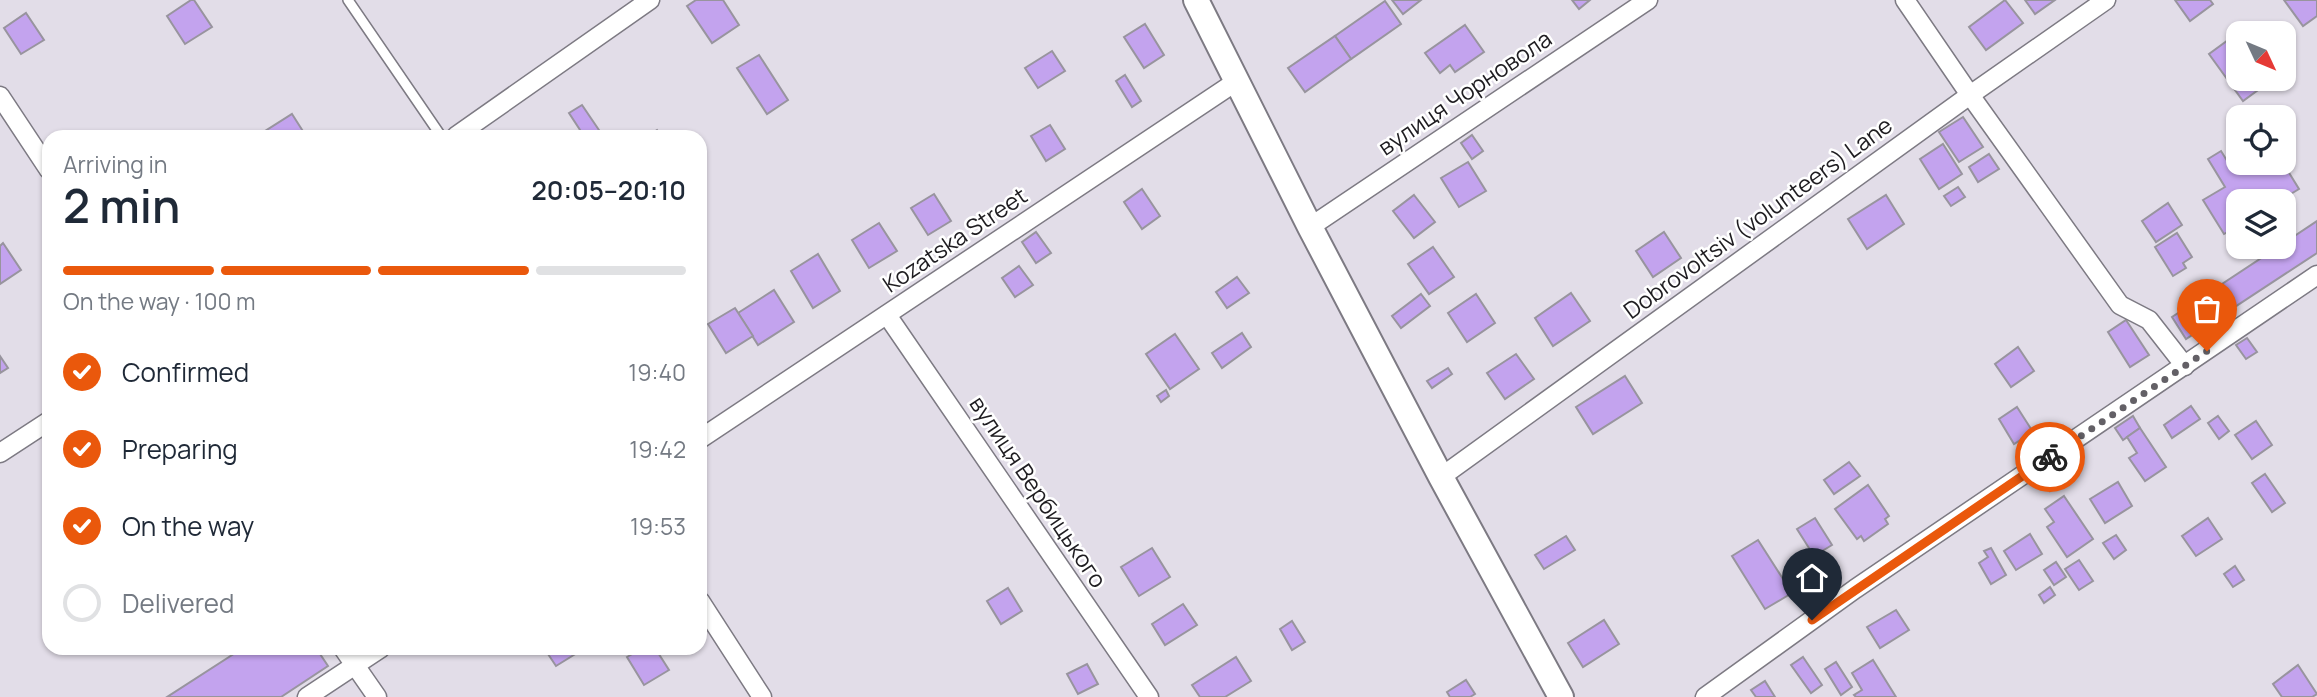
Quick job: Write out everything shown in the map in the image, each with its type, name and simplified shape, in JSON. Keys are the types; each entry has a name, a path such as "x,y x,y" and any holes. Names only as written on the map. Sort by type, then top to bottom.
{"street":[{"path":"465,130 650,0"},
{"path":"1196,0 1310,227 1441,477 1561,697"},
{"name":"вулиця Чорновола","path":"1310,227 1648,0"},
{"path":"1905,0 2120,305 2149,320 2185,366"},
{"name":"Dobrovoltsiv (volunteers) Lane","path":"1441,477 2106,0"},
{"name":"Kozatska Street","path":"707,434 1237,81"},
{"path":"0,96 42,159"},
{"path":"1704,697 1855,589 2317,275"},
{"name":"вулиця Вербицького","path":"887,314 1149,697"},
{"path":"0,453 42,426"},
{"path":"707,612 762,697"},
{"path":"348,655 377,697"},
{"path":"307,697 370,655"}],"lane":[{"path":"348,0 437,130"}],"building":[{"path":"194,0 212,27 185,44 167,16"},
{"path":"696,0 723,0 739,25 712,43 687,6"},
{"path":"1392,0 1421,0 1403,14"},
{"path":"1572,0 1590,0 1579,9"},
{"path":"2005,0 2023,23 1986,50 1969,27"},
{"path":"2025,0 2055,0 2035,14"},
{"path":"2175,0 2210,0 2213,4 2190,21"},
{"path":"2284,0 2317,0 2317,16 2303,26"},
{"path":"1385,1 1401,24 1351,59 1335,36"},
{"path":"26,13 44,40 21,54 4,28"},
{"path":"1145,24 1164,55 1144,68 1124,37"},
{"path":"1465,25 1484,52 1455,72 1450,65 1440,73 1425,53"},
{"path":"1335,36 1351,59 1305,92 1288,68"},
{"path":"2226,42 2226,78 2209,54"},
{"path":"1052,51 1065,71 1038,88 1025,68"},
{"path":"759,55 788,100 767,114 737,68"},
{"path":"1125,75 1141,101 1132,107 1116,81"},
{"path":"2236,91 2257,91 2243,101"},
{"path":"582,105 599,130 580,130 569,113"},
{"path":"292,114 302,130 267,130"},
{"path":"1963,117 1983,147 1959,162 1939,132"},
{"path":"1050,125 1065,149 1046,161 1031,136"},
{"path":"1472,135 1483,151 1472,159 1461,143"},
{"path":"1943,144 1962,174 1939,189 1920,159"},
{"path":"2221,151 2226,159 2226,175 2290,175 2299,189 2226,189 2224,234 2203,200 2225,187 2208,159"},
{"path":"1989,154 1999,169 1978,182 1969,167"},
{"path":"1468,162 1486,191 1459,207 1441,178"},
{"path":"1958,187 1965,197 1951,206 1944,196"},
{"path":"1142,189 1160,216 1142,229 1124,202"},
{"path":"934,194 951,221 928,235 911,208"},
{"path":"1414,195 1435,222 1414,238 1393,211"},
{"path":"1886,195 1904,224 1867,249 1848,219"},
{"path":"2168,203 2182,225 2156,242 2142,221"},
{"path":"2317,221 2317,253 2186,339 2172,317 2260,259 2296,259 2296,235"},
{"path":"879,223 897,251 869,268 852,240"},
{"path":"1036,232 1051,253 1036,263 1022,242"},
{"path":"1664,232 1681,258 1653,277 1636,251"},
{"path":"2177,233 2192,257 2183,263 2186,268 2173,276 2155,247"},
{"path":"3,243 21,270 0,284 0,246"},
{"path":"1433,247 1454,277 1429,294 1408,264"},
{"path":"818,254 840,291 813,308 791,271"},
{"path":"1019,266 1033,285 1015,297 1002,278"},
{"path":"1237,277 1249,293 1227,308 1216,292"},
{"path":"774,290 794,322 758,345 738,313"},
{"path":"1571,293 1590,321 1553,346 1535,318"},
{"path":"1421,294 1430,306 1401,328 1392,316"},
{"path":"1476,294 1495,323 1467,342 1448,313"},
{"path":"735,308 753,336 726,353 708,324"},
{"path":"2126,320 2149,355 2130,367 2108,332"},
{"path":"1242,333 1251,347 1222,368 1212,353"},
{"path":"1175,334 1199,369 1170,389 1146,354"},
{"path":"2247,338 2257,352 2246,359 2236,345"},
{"path":"2018,347 2034,371 2011,387 1995,364"},
{"path":"1516,354 1534,379 1505,399 1487,373"},
{"path":"0,356 8,368 0,373"},
{"path":"1448,368 1452,374 1432,388 1427,381"},
{"path":"1625,376 1642,403 1593,434 1576,407"},
{"path":"1166,390 1169,396 1161,402 1157,396"},
{"path":"2191,406 2200,419 2172,438 2164,425"},
{"path":"2017,407 2033,432 2014,444 1999,419"},
{"path":"2133,416 2140,428 2123,440 2115,428"},
{"path":"2218,416 2229,431 2219,439 2208,423"},
{"path":"2256,421 2272,445 2252,459 2235,435"},
{"path":"2140,428 2166,467 2145,481 2129,458 2137,453 2127,437"},
{"path":"1849,462 1860,476 1834,494 1824,480"},
{"path":"2051,471 2060,484 2050,491 2041,478"},
{"path":"2265,474 2285,503 2272,512 2252,483"},
{"path":"2118,482 2132,506 2105,523 2090,499"},
{"path":"1868,485 1889,516 1885,519 1888,524 1864,541 1861,536 1857,539 1835,509"},
{"path":"2064,496 2093,539 2067,557 2047,527 2054,522 2045,509"},
{"path":"1815,518 1832,545 1814,556 1797,529"},
{"path":"2208,518 2222,539 2196,556 2182,536"},
{"path":"2030,534 2042,554 2016,570 2004,551"},
{"path":"2116,535 2126,550 2114,559 2103,543"},
{"path":"1566,536 1575,550 1544,569 1535,555"},
{"path":"1758,540 1792,593 1765,609 1732,556"},
{"path":"1152,548 1170,577 1139,596 1121,567"},
{"path":"1991,548 2006,575 1991,584 1979,563 1988,557 1984,551"},
{"path":"2079,560 2093,581 2079,590 2065,569"},
{"path":"2056,562 2066,577 2054,585 2044,570"},
{"path":"2235,566 2244,580 2233,587 2224,574"},
{"path":"2050,587 2055,595 2044,603 2039,595"},
{"path":"1008,588 1022,611 1001,624 987,601"},
{"path":"1183,604 1197,625 1165,645 1152,624"},
{"path":"1896,610 1909,630 1880,648 1867,627"},
{"path":"1604,620 1619,644 1583,667 1568,643"},
{"path":"1292,621 1305,642 1292,650 1280,629"},
{"path":"232,655 321,655 328,666 281,697 167,697"},
{"path":"549,655 574,655 556,666"},
{"path":"659,655 669,670 644,685 627,657"},
{"path":"1236,657 1251,681 1225,697 1200,697 1192,685"},
{"path":"1803,657 1822,685 1811,693 1791,665"},
{"path":"1873,660 1896,697 1854,695 1862,690 1852,673"},
{"path":"1836,662 1852,687 1841,695 1825,669"},
{"path":"1087,664 1098,684 1078,694 1067,674"},
{"path":"2298,665 2317,694 2312,697 2282,697 2273,684"},
{"path":"1466,680 1475,694 1470,697 1450,697 1447,692"},
{"path":"1765,681 1775,697 1756,697 1751,690"}],"way so far":[{"path":"2050,457 2207,351"}],"route":[{"path":"1812,620 2050,457"}]}
